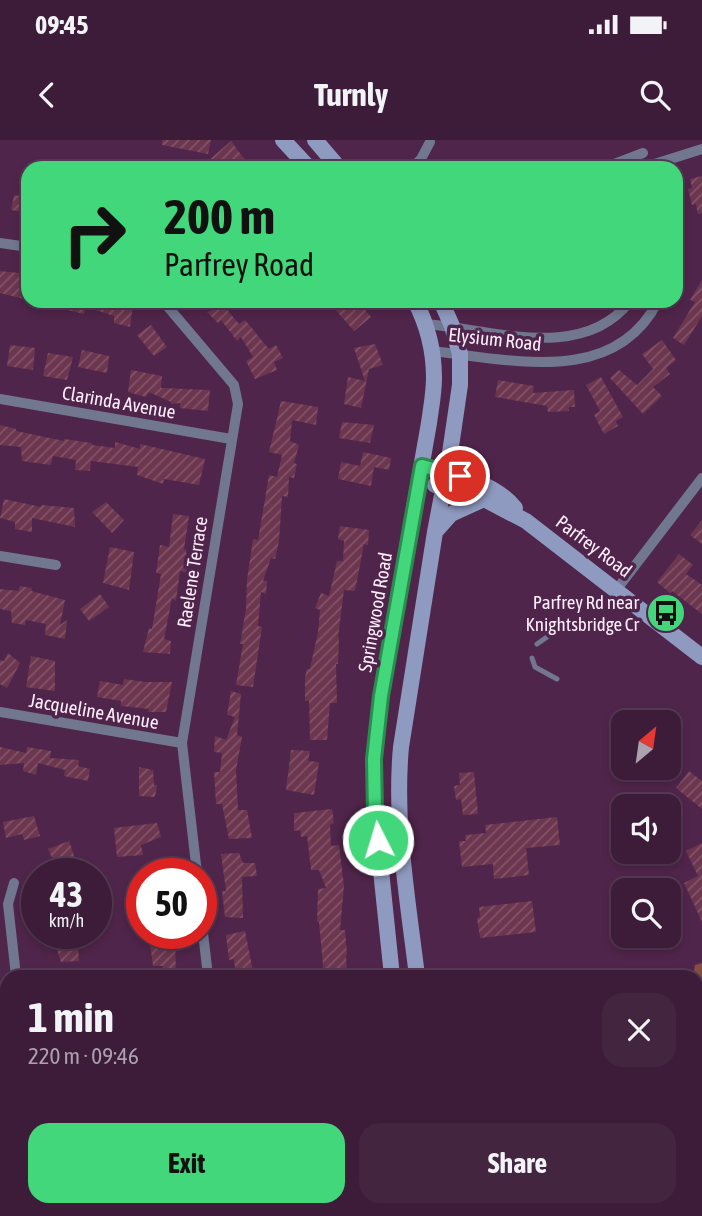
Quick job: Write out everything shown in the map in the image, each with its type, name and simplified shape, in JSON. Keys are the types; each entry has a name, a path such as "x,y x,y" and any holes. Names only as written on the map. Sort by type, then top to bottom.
{"main road":[{"path":"283,140 302,161"},
{"path":"315,140 333,161"},
{"name":"Springwood Road","path":"391,970 375,813 374,759 381,696 429,423 434,378 425,324 418,308"},
{"path":"416,970 399,811 399,774 401,747 460,385 460,354 444,308"},
{"name":"Parfrey Road","path":"420,474 445,480 526,520 702,657"},
{"name":"Parfrey Road","path":"445,480 460,476 492,489 510,501 526,520"},
{"path":"435,532 452,514 484,499"}],"street":[{"path":"639,140 646,161"},
{"path":"419,161 430,142"},
{"path":"666,161 702,149"},
{"path":"622,161 643,153"},
{"path":"0,243 21,246"},
{"name":"Raelene Terrace","path":"169,308 234,385 238,404 182,743 195,858"},
{"name":"Elysium Road","path":"425,324 552,339 573,336 597,327 612,319 623,308"},
{"name":"Elysium Road","path":"431,351 525,362 558,363 581,359 604,352 624,341 641,327 653,308"},
{"name":"Clarinda Avenue","path":"0,399 231,439"},
{"path":"617,590 702,478"},
{"path":"0,556 56,565"},
{"name":"Jacqueline Avenue","path":"0,712 182,743"},
{"path":"14,883 8,904 15,970"},
{"path":"205,949 207,970"}],"lane":[{"path":"537,644 547,637"},
{"path":"531,658 535,667 557,678"}],"green space":[{"path":"702,963 702,970 694,970 695,965"}],"building":[{"path":"162,140 211,140 208,154 162,145"},
{"path":"231,141 246,161 210,161"},
{"path":"702,176 702,213 698,214 696,204 692,205 688,189 692,188 690,179"},
{"path":"14,195 21,196 21,212 11,210"},
{"path":"0,271 21,273 21,298 0,293"},
{"path":"702,280 702,316 684,345 673,338 695,302 690,300"},
{"path":"59,308 86,308 84,314"},
{"path":"89,308 132,308 130,327 114,323 114,316"},
{"path":"210,308 226,308 239,324 245,320 269,349 276,345 283,358 274,362 277,370 255,379 246,361 253,357 241,337 237,341 221,320 218,323 207,312 212,310"},
{"path":"334,308 364,308 371,317 354,331"},
{"path":"151,325 167,347 154,356 137,335"},
{"path":"662,340 676,360 666,368 670,374 653,387 662,396 643,414 610,378 619,370 637,385 653,369 642,354"},
{"path":"375,344 383,365 369,369 361,408 344,404 348,377 365,381 354,348"},
{"path":"10,345 35,348 33,370 7,366"},
{"path":"82,350 109,356 107,373 78,367"},
{"path":"48,353 73,357 67,380 43,376"},
{"path":"131,370 162,376 161,388 210,390 208,411 180,408 180,403 171,404 149,392 146,397 128,392"},
{"path":"601,377 623,417 616,421 618,426 604,434 594,415 600,411 586,385"},
{"path":"498,380 534,386 533,393 574,390 575,407 569,407 569,411 548,412 547,406 495,397"},
{"path":"281,401 318,407 316,425 292,420 290,441 299,445 294,463 297,464 294,478 289,477 288,497 282,496 275,559 271,558 263,581 267,581 266,594 261,592 258,626 262,627 253,687 236,685 243,644 240,644 253,539 258,540 269,475 277,477 282,455 269,452"},
{"path":"342,422 374,425 370,443 339,438"},
{"path":"0,425 64,441 115,448 115,442 140,449 140,444 205,459 199,485 164,479 163,484 137,475 138,467 91,461 90,471 75,470 76,460 53,456 51,465 22,461 21,447 0,445"},
{"path":"363,452 391,458 389,470 374,467 371,486 338,479 341,462 360,466"},
{"path":"4,499 41,507 74,508 75,527 32,518 32,532 15,529 15,522 0,518"},
{"path":"106,502 124,520 112,533 92,512"},
{"path":"173,514 189,516 184,549 188,573 180,571 176,601 172,598 164,639 171,641 170,654 143,652 149,628 152,629 161,574 156,573 160,545 169,547"},
{"path":"702,520 702,544 690,535"},
{"path":"340,526 369,530 368,545 364,544 355,591 344,590 336,664 337,703 330,703 327,740 310,740 305,677 307,669 310,669 318,632 320,610 315,608 321,593 329,596 337,561 343,561 344,541 338,539"},
{"path":"110,547 134,552 129,590 103,583"},
{"path":"679,554 693,565 686,574 702,585 702,614 657,582"},
{"path":"20,586 65,600 60,625 67,620 65,639 45,635 46,624 26,620 25,625 12,623 11,611 0,609 0,589 18,591"},
{"path":"100,594 109,607 89,621 80,609"},
{"path":"8,653 20,663 7,688 0,684 0,660 4,661"},
{"path":"31,656 55,661 55,691 26,687"},
{"path":"124,679 172,682 166,712 148,712 149,709 121,706 121,701 97,697 100,681 123,685"},
{"path":"231,691 241,694 237,735 242,737 236,770 238,810 247,810 252,838 229,839 222,804 216,804 214,772 220,772 222,753 214,752 215,736 226,740 235,717 227,715"},
{"path":"0,747 26,753 27,747 51,751 50,758 79,760 78,766 90,769 88,781 64,776 65,770 38,763 36,775 23,771 24,763 0,765"},
{"path":"291,750 310,751 308,761 319,762 314,795 286,790"},
{"path":"139,767 153,770 154,785 157,785 155,797 139,796"},
{"path":"689,771 702,781 702,809 676,788"},
{"path":"474,772 478,814 463,815 461,799 456,800 454,786 460,785 459,773"},
{"path":"332,809 334,823 330,825 331,846 339,845 344,886 340,930 345,930 347,970 323,970 317,922 318,889 326,888 319,870 311,870 307,836 301,837 300,830 294,831 294,813"},
{"path":"34,816 40,836 24,840 22,834 6,838 3,822"},
{"path":"557,817 560,845 526,848 529,875 494,879 493,864 462,867 459,841 466,841 465,835 486,833 485,825"},
{"path":"157,823 161,837 141,845 143,855 117,857 114,828"},
{"path":"69,841 75,858 52,858 48,849"},
{"path":"702,843 702,922 684,883 698,876 686,851"},
{"path":"239,853 243,863 255,863 257,876 242,877 243,918 225,917 222,891 226,891 221,854"},
{"path":"532,901 536,932 480,938 477,918 480,917 479,907"},
{"path":"245,931 253,970 235,970 234,959 229,960 226,935"},
{"path":"57,949 78,949 79,961 61,962"},
{"path":"151,949 175,949 176,970 163,970 163,966 153,966"}],"place":[{"name":"Parfrey Rd near Knightsbridge Cr","path":"666,613"}],"route":[{"path":"378,840 374,759 381,696 422,466 460,476"}]}
